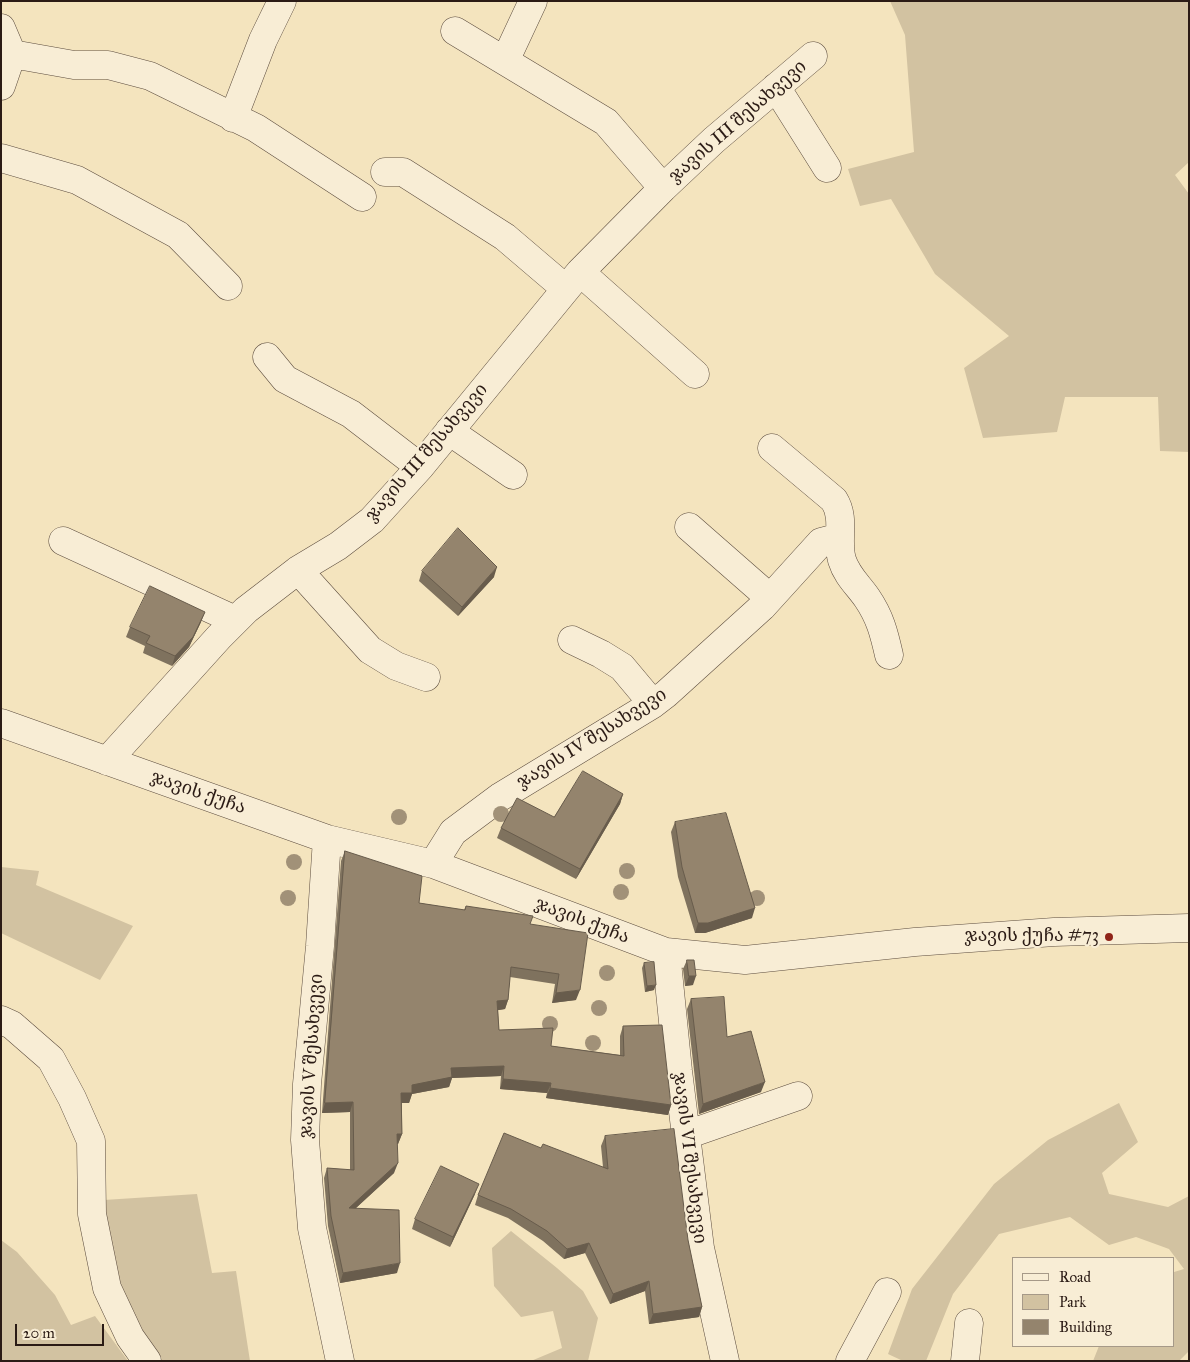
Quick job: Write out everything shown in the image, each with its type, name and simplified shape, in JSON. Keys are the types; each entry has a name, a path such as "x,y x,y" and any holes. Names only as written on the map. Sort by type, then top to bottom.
{"street":[{"path":"233,118 263,40 282,1"},
{"path":"505,61 533,1"},
{"path":"1,28 12,54 1,86"},
{"name":"ჯავის III შესახვევი","path":"456,31 606,122 663,188"},
{"path":"12,54 74,65 108,65 150,76 256,128 362,197"},
{"name":"ჯავის III შესახვევი","path":"107,761 235,620 298,570 338,546 372,520 420,467 573,281 663,188 714,140 813,56"},
{"path":"776,87 827,168"},
{"path":"1,158 77,180 178,235 228,286"},
{"path":"386,172 403,172 505,236 573,281 695,374"},
{"path":"267,358 285,378 351,414 420,467"},
{"path":"448,431 513,476"},
{"path":"772,448 834,500 840,509 841,558 847,573 867,598 882,625 889,655"},
{"path":"690,527 770,598"},
{"name":"ჯავის IV შესახვევი","path":"433,864 453,832 500,797 653,704 700,665 770,598 822,542 840,537"},
{"path":"63,541 235,620"},
{"path":"298,570 370,650 396,666 426,677"},
{"path":"572,640 602,654 622,667 653,704"},
{"name":"ჯავის ქუჩა","path":"1,723 327,839 433,864 666,952 745,960 924,941 1054,932 1189,928"},
{"name":"ჯავის V შესახვევი","path":"327,839 320,946 307,1084 305,1140 312,1228 340,1361"},
{"name":"ჯავის VI შესახვევი","path":"666,952 700,1248 725,1361"},
{"path":"1,1020 12,1025 51,1059 72,1098 91,1141 92,1214 107,1288 130,1337 147,1361"},
{"path":"686,1134 798,1096"},
{"path":"850,1361 887,1292"},
{"path":"965,1361 969,1322"}],"green space":[{"path":"890,1 1189,1 1189,162 1175,175 1189,194 1189,452 1160,451 1158,397 1065,397 1057,432 983,438 964,368 1009,336 935,274 891,199 860,206 848,169 914,152 905,35"},
{"path":"1,867 39,871 36,885 133,926 100,980 1,933"},
{"path":"1119,1103 1138,1142 1102,1173 1109,1194 1168,1207 1189,1196 1189,1351 1179,1361 1093,1361 1099,1347 1175,1347 1175,1272 1184,1269 1169,1249 1136,1237 1109,1245 1070,1217 999,1234 953,1294 926,1361 903,1361 888,1354 912,1289 994,1184 1048,1140"},
{"path":"197,1194 212,1273 236,1271 250,1361 158,1361 126,1307 112,1261 104,1200"},
{"path":"511,1231 583,1291 598,1318 588,1361 531,1361 562,1348 553,1311 521,1317 494,1286 492,1248"},
{"path":"1,1240 17,1252 55,1295 71,1325 95,1316 128,1361 1,1361"}],"building":[{"path":"458,528 497,567 462,607 422,571"},
{"path":"150,586 205,612 193,637 175,656 146,643 150,636 130,627"},
{"path":"583,771 623,794 580,869 501,828 517,798 554,817"},
{"path":"726,813 755,908 708,923 698,923 682,867 675,822"},
{"path":"345,851 422,876 419,903 465,910 466,906 533,916 530,924 588,933 580,990 556,993 559,974 511,967 508,1000 497,1001 499,1030 553,1028 551,1046 624,1056 623,1026 662,1025 671,1105 550,1088 551,1083 503,1079 504,1066 451,1068 452,1077 412,1085 412,1093 401,1093 402,1134 397,1134 398,1163 349,1208 399,1210 400,1263 343,1273 331,1216 327,1168 354,1170 353,1102 325,1103"},
{"path":"687,960 694,960 696,976 689,976"},
{"path":"654,962 656,985 647,986 644,963"},
{"path":"724,997 727,1037 751,1031 765,1082 703,1104 691,999"},
{"path":"674,1129 688,1240 702,1307 653,1314 649,1281 613,1294 589,1243 567,1249 547,1231 511,1209 478,1195 504,1133 541,1148 543,1144 608,1169 605,1136"},
{"path":"441,1166 479,1184 453,1237 415,1219"}],"place":[{"name":"ჯავის ქუჩა #73","path":"1109,937"}]}
